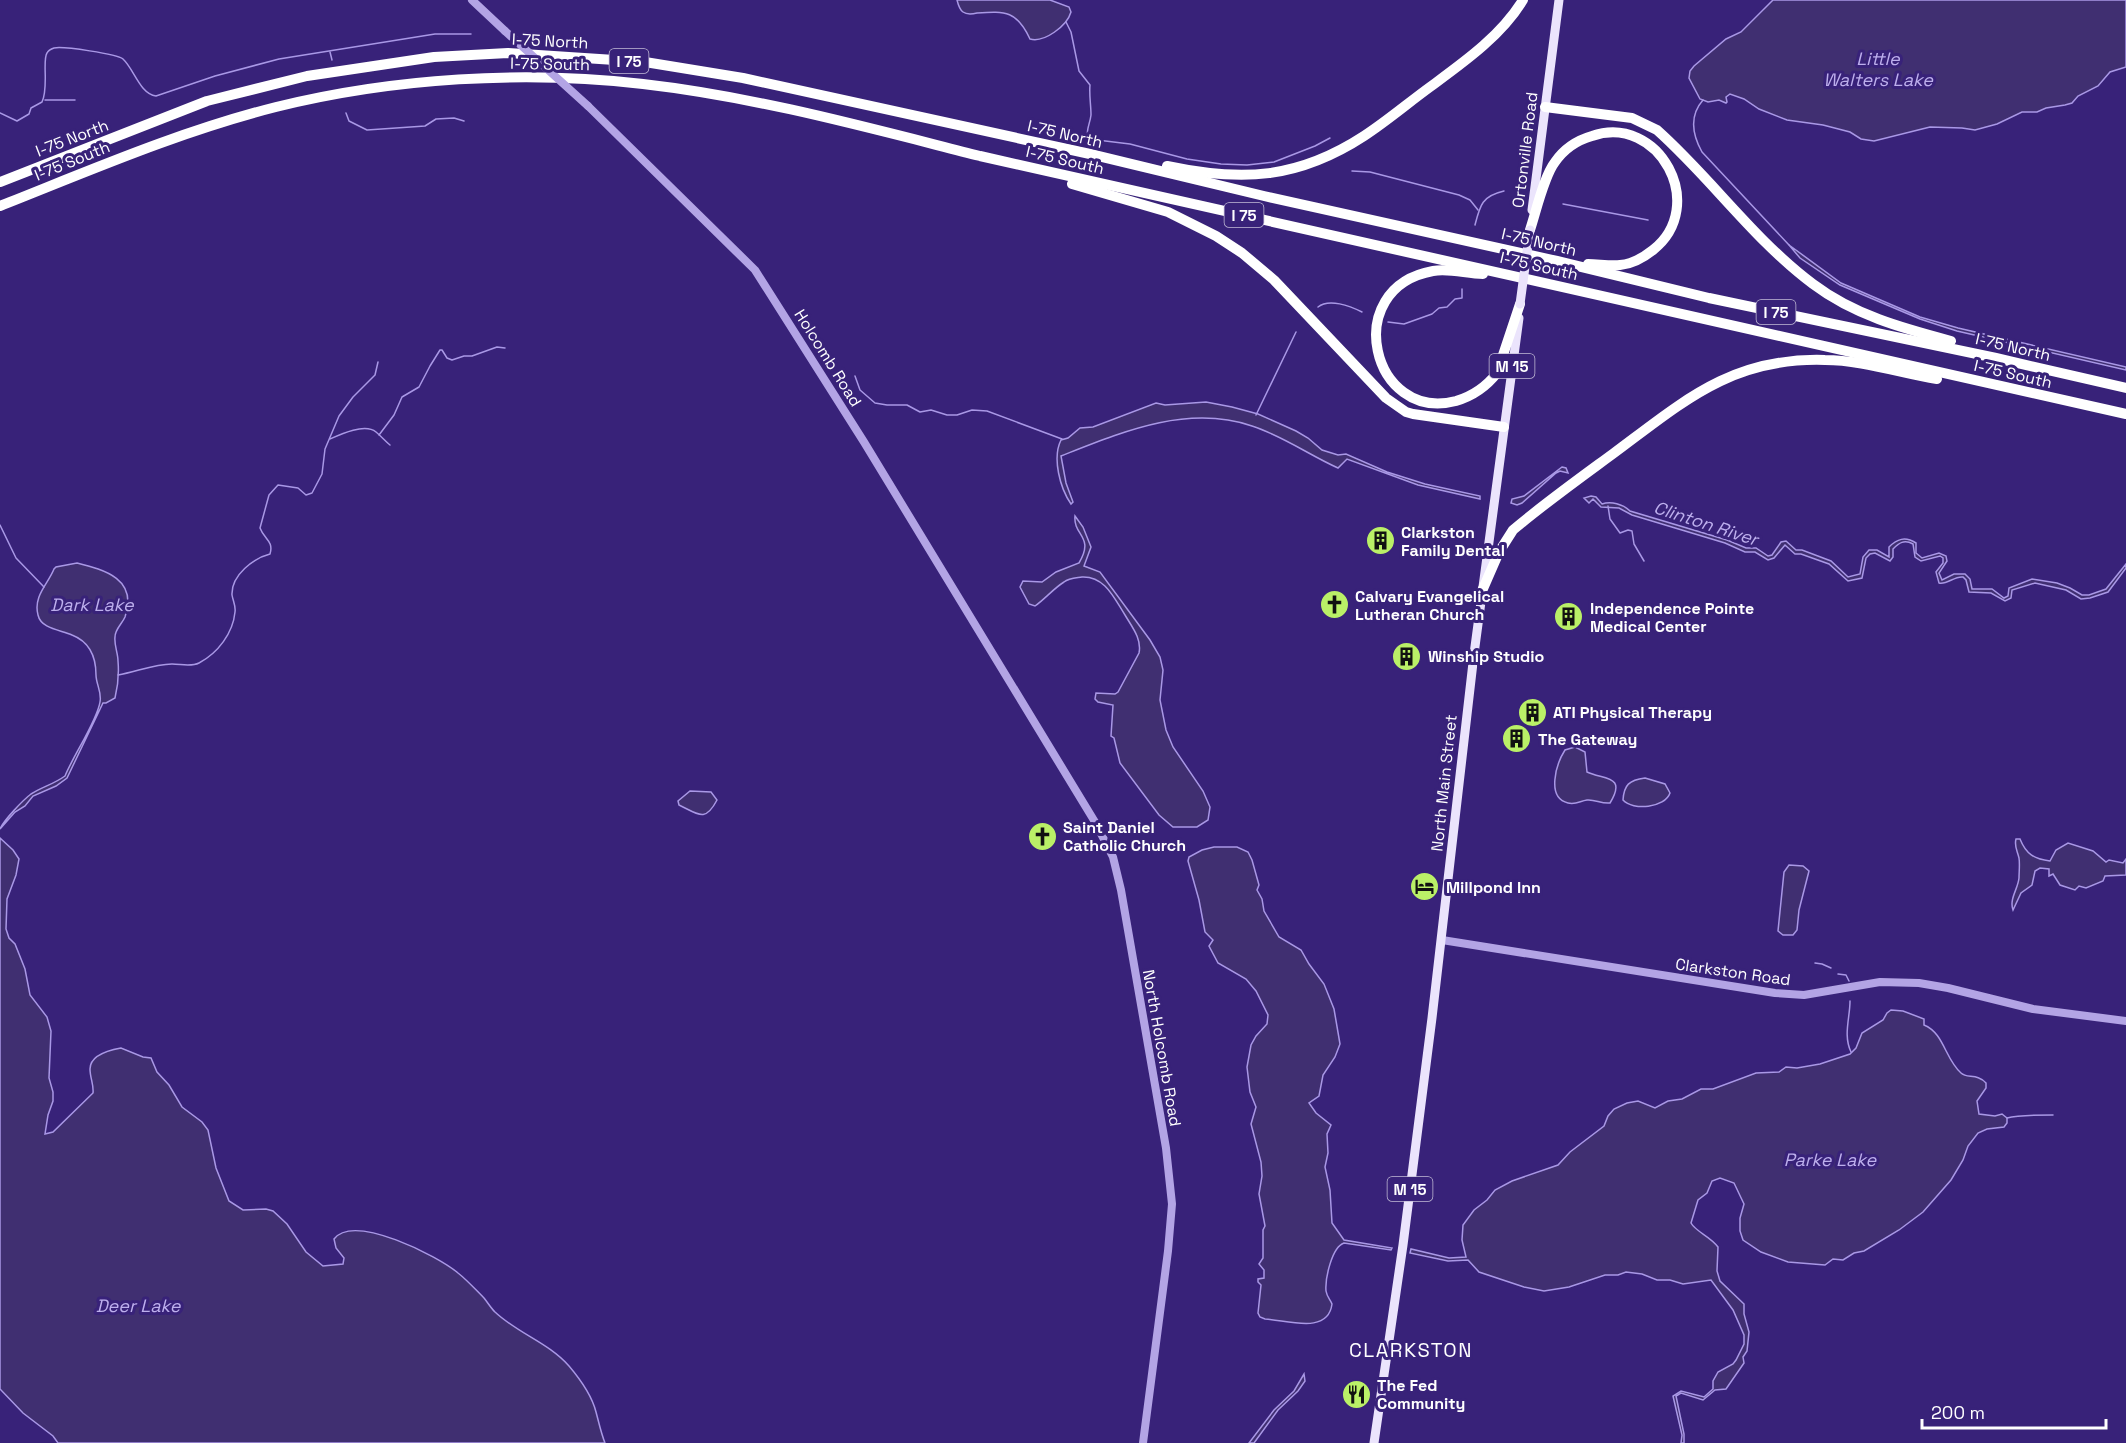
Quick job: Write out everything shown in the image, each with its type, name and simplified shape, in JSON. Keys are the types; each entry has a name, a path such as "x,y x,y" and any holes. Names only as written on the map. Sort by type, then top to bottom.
{"highway":[{"path":"1090,154 1122,156 1204,174 1231,176 1284,171 1319,160 1364,136 1449,73 1505,25 1523,0"},
{"name":"I-75 North","path":"0,182 218,98 307,76 434,57 508,53 645,62 743,78 1090,154 1709,298 1996,358 2126,388"},
{"name":"I-75 South","path":"0,206 139,151 229,120 278,107 415,84 523,77 598,80 705,93 798,112 980,156 2126,414"},
{"path":"1545,107 1632,118 1657,130 1787,263 1814,285 1873,318 1988,352 1996,358"},
{"path":"1530,230 1555,161 1573,144 1593,135 1612,132 1638,138 1656,151 1671,168 1677,193 1676,217 1661,243 1642,258 1621,265 1557,261"},
{"path":"980,156 1150,206 1202,229 1257,264 1368,380 1397,407 1413,414 1504,428"},
{"path":"1508,274 1477,274 1443,269 1407,280 1391,292 1377,320 1375,334 1379,358 1394,382 1409,395 1431,403 1444,403 1468,397 1497,373 1520,303"},
{"path":"1482,591 1499,552 1513,530 1693,396 1730,376 1782,362 1825,360 1845,361 1909,375 2015,390"}],"main road":[{"name":"Ortonville Road","path":"1520,303 1559,0"},
{"name":"North Main Street","path":"1374,1443 1403,1245 1442,940 1482,591 1520,303"}],"street":[{"name":"Holcomb Road","path":"472,0 588,106 755,270 864,442 1078,795"},
{"name":"North Holcomb Road","path":"1078,795 1108,845 1116,871 1167,1153 1172,1204 1143,1443"},
{"name":"Clarkston Road","path":"1442,940 1786,994 1827,992 1880,982 1932,984 2033,1009 2126,1021"}],"water":[{"path":"957,0 1050,0 1069,7 1071,12 1060,28 1036,40 1030,39 1015,18 996,12 966,14 961,10"},
{"name":"Little Walters Lake","path":"1773,0 2126,0 2126,67 2110,72 2098,86 2078,96 2072,103 2037,112 2022,112 1997,124 1975,130 1930,127 1874,141 1861,139 1850,132 1823,125 1787,120 1730,94 1726,97 1726,103 1719,100 1708,102 1700,99 1689,78 1690,71 1726,39 1741,32"},
{"path":"1789,245 1841,283 1920,317 2126,367 2126,370 1957,331 1920,319 1840,285 1800,258"},
{"path":"1206,402 1258,414 1296,431 1322,450 1338,455 1346,454 1387,472 1425,484 1480,496 1480,499 1418,485 1347,459 1338,468 1263,430 1228,420 1203,418 1179,419 1131,430 1061,456 1066,483 1073,502 1071,504 1058,473 1057,455 1061,440 1068,438 1080,428 1093,427 1156,403 1165,405"},
{"path":"1562,467 1566,468 1568,473 1560,471 1556,473 1522,503 1517,505 1511,503 1512,499 1524,496"},
{"path":"1596,497 1602,504 1617,504 1630,511 1727,540 1746,548 1756,548 1768,556 1772,555 1781,542 1786,541 1796,550 1831,561 1848,577 1860,574 1863,557 1869,550 1877,550 1889,557 1889,547 1892,544 1901,539 1908,540 1916,543 1916,553 1922,558 1939,553 1946,556 1947,561 1939,573 1942,580 1954,574 1965,574 1970,579 1972,589 1992,589 2004,598 2008,596 2009,588 2032,579 2057,583 2082,595 2089,595 2106,589 2126,564 2126,568 2108,592 2090,598 2081,599 2066,590 2035,583 2012,590 2011,598 2005,601 1991,593 1969,592 1963,577 1939,583 1936,572 1943,563 1943,558 1940,556 1921,561 1915,557 1913,544 1904,542 1893,549 1893,557 1890,561 1875,553 1870,554 1866,558 1862,578 1848,581 1829,564 1795,554 1785,545 1774,558 1768,560 1755,552 1745,552 1725,543 1632,515 1619,508 1601,507 1593,499 1589,503 1584,498"},
{"path":"1075,516 1083,527 1091,547 1084,566 1100,572 1160,657 1163,670 1160,700 1166,730 1173,747 1203,791 1210,807 1208,820 1197,827 1173,827 1159,815 1120,763 1114,738 1111,736 1113,705 1098,702 1095,699 1096,693 1115,694 1118,692 1140,648 1136,633 1113,595 1097,580 1082,577 1068,580 1035,606 1029,604 1020,587 1023,581 1042,582 1056,572 1079,563 1085,547 1075,523"},
{"name":"Dark Lake","path":"77,563 108,573 123,585 127,594 128,604 125,617 115,634 118,684 115,698 103,703 67,778 56,786 33,796 0,829 14,810 31,794 65,776 98,710 100,695 91,651 78,638 43,623 37,608 39,596 54,569"},
{"path":"1575,747 1585,752 1587,772 1615,783 1615,794 1610,803 1585,800 1568,803 1557,795 1555,780 1559,763 1565,750"},
{"path":"1645,778 1665,784 1670,793 1667,798 1656,805 1641,807 1623,800 1628,784"},
{"path":"690,791 711,792 717,800 709,812 696,813 679,805 678,801"},
{"name":"Deer Lake","path":"0,838 19,859 7,899 6,929 25,969 30,995 47,1017 51,1031 49,1078 53,1101 45,1134 53,1132 93,1093 90,1069 93,1060 97,1057 121,1048 151,1058 157,1072 169,1085 182,1107 202,1122 208,1130 216,1168 229,1201 243,1210 273,1211 287,1224 306,1252 323,1266 343,1264 344,1258 336,1248 334,1239 344,1232 359,1231 396,1240 448,1266 468,1282 495,1312 552,1351 569,1366 592,1400 605,1443 58,1443 53,1436 23,1413 0,1389"},
{"path":"2016,839 2020,839 2031,855 2044,860 2050,861 2056,850 2068,843 2093,851 2106,862 2109,860 2123,863 2126,859 2126,875 2105,876 2103,881 2086,888 2079,886 2075,890 2060,885 2053,874 2049,876 2049,869 2040,868 2035,871 2032,885 2021,893 2013,910 2012,902 2019,878"},
{"path":"1214,847 1237,847 1248,852 1259,885 1257,890 1262,899 1264,911 1279,937 1301,950 1324,984 1334,1009 1340,1044 1335,1057 1323,1075 1319,1096 1309,1103 1316,1113 1331,1125 1327,1134 1328,1153 1325,1167 1330,1190 1332,1223 1344,1240 1392,1248 1391,1250 1344,1243 1340,1246 1330,1264 1327,1279 1326,1291 1332,1304 1329,1314 1323,1320 1315,1323 1265,1319 1258,1313 1261,1285 1258,1279 1264,1278 1264,1270 1259,1264 1263,1258 1265,1226 1259,1194 1262,1176 1261,1162 1251,1124 1256,1107 1250,1092 1247,1067 1251,1045 1267,1024 1268,1015 1256,991 1246,979 1218,963 1209,946 1213,940 1205,932 1188,861 1189,857 1202,850"},
{"path":"1789,865 1803,866 1809,871 1799,910 1797,930 1793,935 1783,935 1778,931 1784,872"},
{"name":"Parke Lake","path":"1891,1010 1903,1011 1924,1019 1924,1025 1936,1034 1951,1061 1961,1073 1979,1078 1986,1083 1986,1088 1977,1101 1979,1114 1995,1116 2002,1114 2007,1118 2007,1123 2004,1127 1987,1129 1978,1133 1968,1146 1951,1180 1923,1212 1864,1251 1854,1253 1843,1260 1833,1259 1825,1265 1788,1262 1761,1252 1743,1240 1740,1218 1744,1204 1734,1183 1720,1178 1712,1181 1707,1193 1698,1200 1691,1223 1718,1247 1717,1271 1720,1281 1744,1304 1749,1332 1747,1351 1743,1357 1744,1363 1726,1389 1715,1390 1703,1400 1681,1393 1676,1396 1684,1443 1681,1443 1682,1435 1673,1396 1681,1391 1704,1397 1713,1389 1713,1381 1718,1372 1733,1364 1744,1344 1744,1335 1733,1310 1711,1280 1683,1284 1626,1272 1618,1275 1605,1275 1569,1287 1544,1291 1479,1272 1468,1260 1448,1261 1410,1253 1411,1249 1449,1258 1466,1257 1462,1240 1463,1225 1474,1210 1495,1190 1512,1181 1558,1165 1570,1152 1604,1126 1614,1109 1638,1101 1655,1108 1668,1101 1682,1099 1701,1089 1713,1089 1756,1073 1779,1072 1786,1067 1797,1068 1820,1064 1850,1054 1856,1048 1862,1033 1883,1020"},
{"path":"1304,1374 1305,1381 1298,1391 1278,1410 1254,1443 1249,1443 1274,1410 1294,1391"}],"waterway":[{"path":"1066,22 1071,32 1079,71 1090,85 1091,115 1087,133 1089,139 1130,144 1187,159 1247,165 1274,162 1330,138"},
{"path":"0,113 17,121 29,114 31,108 42,102 45,89 46,57 48,52 54,48 90,51 119,57 127,63 141,86 156,96 215,76 279,59 435,34 471,34"},
{"path":"330,52 332,60"},
{"path":"45,100 75,100"},
{"path":"1703,100 1694,119 1694,132 1702,152 1789,245"},
{"path":"346,113 349,121 367,130 425,126 436,119 454,118 464,121"},
{"path":"1352,171 1370,172 1459,195 1470,200 1478,210"},
{"path":"1475,225 1483,202 1504,191"},
{"path":"1563,204 1648,220"},
{"path":"1388,322 1404,324 1432,314 1439,308 1447,307 1455,299 1462,298 1462,289"},
{"path":"1318,307 1334,303 1362,312"},
{"path":"1256,415 1296,332"},
{"path":"379,435 394,415 402,397 419,387 440,350 452,360 497,347 505,348"},
{"path":"118,675 165,664 196,664 206,659 223,642 234,620 235,608 232,595 235,581 251,563 270,554 270,543 260,528 269,495 278,485 298,488 306,495 312,493 322,474 325,449 339,416 353,397 375,375 378,362"},
{"path":"855,376 860,390 875,403 907,405 920,412 931,410 947,415 957,415 972,410 987,411 1062,439"},
{"path":"330,439 353,430 366,429 376,432 390,445"},
{"path":"1608,506 1610,519 1620,533 1632,531 1634,544 1644,561"},
{"path":"0,525 16,558 44,587"},
{"path":"1815,963 1831,968"},
{"path":"1838,974 1846,975 1849,981"},
{"path":"1850,1001 1847,1033 1851,1052"},
{"path":"2007,1118 2053,1115"}],"place":[{"name":"Clarkston Family Dental","path":"1380,541"},
{"name":"Calvary Evangelical Lutheran Church","path":"1334,605"},
{"name":"Independence Pointe Medical Center","path":"1569,617"},
{"name":"Winship Studio","path":"1407,656"},
{"name":"ATI Physical Therapy","path":"1532,712"},
{"name":"The Gateway","path":"1517,739"},
{"name":"Saint Daniel Catholic Church","path":"1042,836"},
{"name":"Millpond Inn","path":"1425,887"},
{"name":"The Fed Community","path":"1356,1394"}],"district":[{"name":"CLARKSTON","path":"1411,1350"}],"water label":[{"name":"Clinton River","path":"1706,523"}]}
